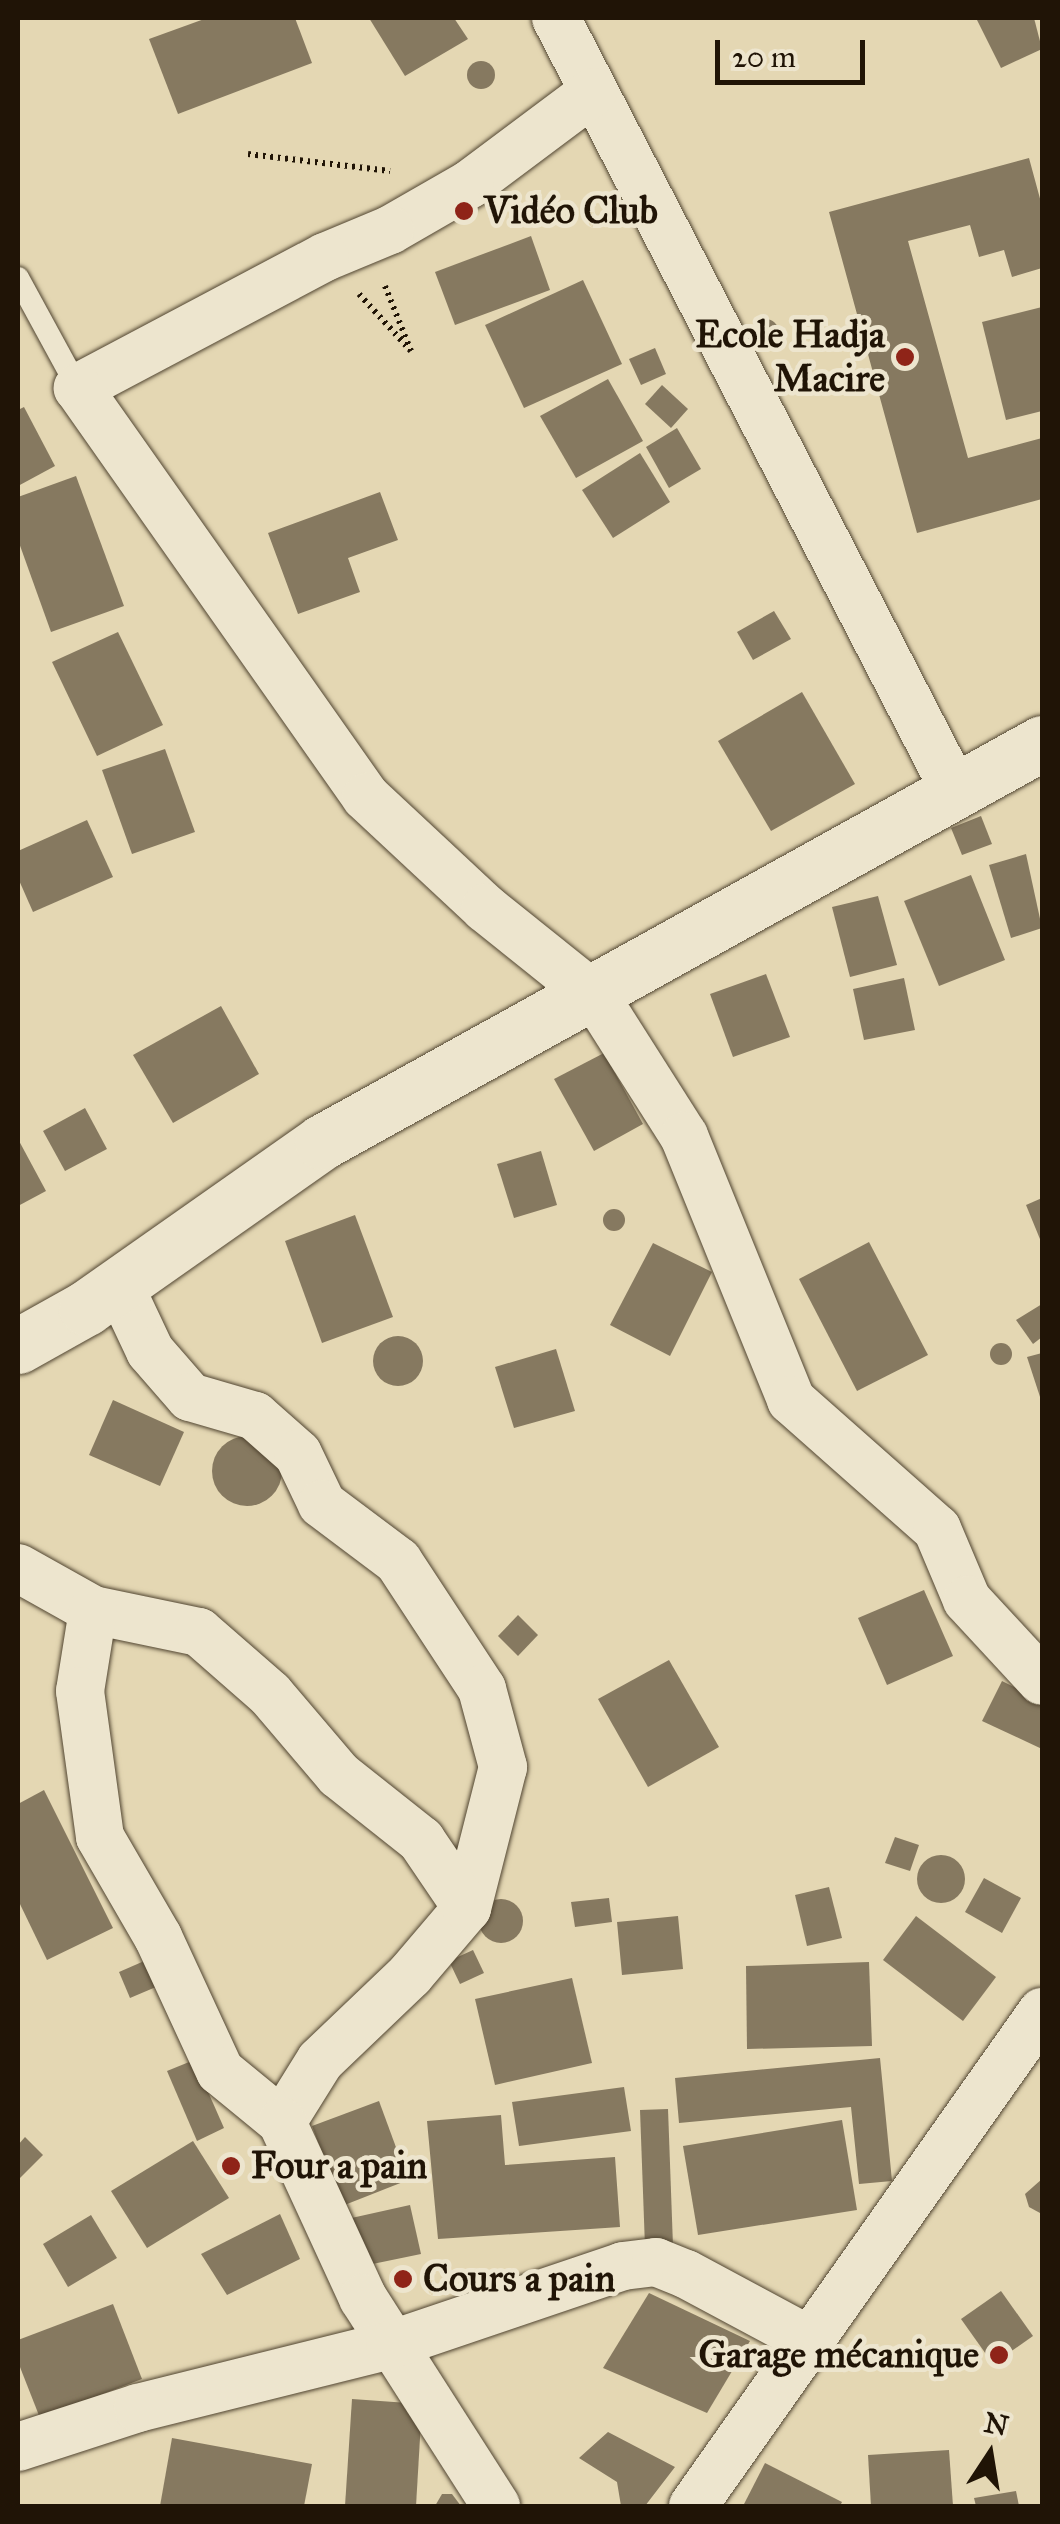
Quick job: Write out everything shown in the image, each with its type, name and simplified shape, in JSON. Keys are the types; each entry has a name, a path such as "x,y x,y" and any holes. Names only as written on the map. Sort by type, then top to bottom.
{"street":[{"path":"556,18 955,791"},
{"path":"593,92 470,184 390,230 325,257 78,388 366,797 485,908 595,996 684,1136 791,1400 937,1528 967,1600 1042,1681"},
{"path":"18,1346 119,1285 322,1142 595,996 1042,743"},
{"path":"119,1285 150,1351 190,1397 255,1416 298,1454 322,1504 398,1560 482,1689 503,1767 467,1908 410,1975 320,2061 282,2122"},
{"path":"18,1568 93,1610 199,1632 270,1694 339,1775 420,1840 467,1908"},
{"path":"93,1610 80,1691 100,1837 158,1937 220,2072 282,2122 390,2345 496,2506"},
{"path":"692,2506 1042,2012"},
{"path":"18,2447 138,2408 390,2345 623,2266 656,2262 810,2341"}],"lane":[{"path":"18,278 78,388"}],"path":[{"path":"248,154 401,173"},
{"path":"325,257 411,351 384,283 390,230"}],"building":[{"path":"207,18 295,18 312,63 178,114 149,39"},
{"path":"369,18 454,18 468,39 405,76"},
{"path":"976,18 1034,18 1042,49 1001,68"},
{"path":"481,61 491,65 495,75 491,85 481,89 471,85 467,75 471,65"},
{"name":"Ecole Hadja Macire","path":"1029,158 1042,206 1042,268 1012,277 1004,250 979,257 970,225 908,241 968,458 1042,438 1042,499 917,533 829,212"},
{"path":"531,236 550,290 455,325 435,272"},
{"path":"583,280 622,364 524,408 485,325"},
{"path":"1042,307 1042,411 1006,420 982,322"},
{"path":"766,319 775,322 775,340 766,343 757,340 754,331 757,322"},
{"path":"655,348 666,374 641,385 629,359"},
{"path":"608,379 643,441 576,478 540,416"},
{"path":"662,385 688,409 671,428 645,404"},
{"path":"24,407 55,466 18,486 18,410"},
{"path":"677,428 701,469 669,488 646,447"},
{"path":"640,453 670,502 613,538 582,490"},
{"path":"76,476 124,606 51,632 18,540 18,497"},
{"path":"380,492 398,540 348,558 360,592 298,614 268,533"},
{"path":"774,611 791,639 753,660 737,632"},
{"path":"118,632 163,725 97,756 52,662"},
{"path":"802,692 855,784 771,831 718,741"},
{"path":"165,749 195,832 132,854 102,770"},
{"path":"981,816 992,844 962,855 951,828"},
{"path":"87,820 113,877 33,912 18,878 18,851"},
{"path":"1026,854 1042,928 1011,938 989,865"},
{"path":"971,875 1005,960 939,986 904,901"},
{"path":"878,896 897,965 850,977 832,907"},
{"path":"766,974 790,1037 733,1057 710,994"},
{"path":"904,978 915,1030 864,1040 853,989"},
{"path":"221,1006 259,1074 173,1123 133,1055"},
{"path":"604,1053 643,1124 594,1151 554,1079"},
{"path":"85,1108 107,1149 65,1171 43,1131"},
{"path":"18,1139 46,1191 18,1206"},
{"path":"541,1151 557,1205 514,1218 497,1164"},
{"path":"1042,1198 1042,1244 1026,1205"},
{"path":"614,1209 622,1212 622,1228 614,1231 606,1228 603,1220 606,1212"},
{"path":"355,1215 393,1317 322,1343 285,1241"},
{"path":"869,1242 928,1355 857,1391 799,1279"},
{"path":"653,1243 712,1272 670,1356 610,1325"},
{"path":"1042,1304 1042,1337 1033,1344 1016,1320"},
{"path":"388,1337 408,1337 422,1351 422,1371 408,1385 388,1385 374,1371 374,1351"},
{"path":"997,1343 1005,1343 1012,1354 1005,1365 997,1365 990,1358 990,1350"},
{"path":"556,1349 575,1411 514,1428 495,1367"},
{"path":"1042,1353 1042,1403 1027,1357"},
{"path":"113,1400 184,1432 160,1486 89,1455"},
{"path":"247,1436 271,1447 282,1471 271,1495 247,1506 223,1495 212,1471 223,1447"},
{"path":"924,1590 953,1656 887,1685 858,1618"},
{"path":"518,1615 538,1635 518,1656 498,1636"},
{"path":"669,1660 719,1747 648,1787 598,1699"},
{"path":"1002,1681 1042,1701 1042,1749 982,1721"},
{"path":"44,1790 113,1928 47,1960 18,1900 18,1804"},
{"path":"895,1837 919,1845 910,1871 885,1863"},
{"path":"941,1855 958,1862 965,1879 958,1896 941,1903 924,1896 917,1879 924,1862"},
{"path":"984,1878 1021,1898 1002,1933 965,1912"},
{"path":"829,1887 842,1938 807,1946 795,1895"},
{"path":"609,1898 612,1922 575,1927 571,1902"},
{"path":"501,1899 516,1906 523,1921 516,1936 501,1943 486,1936 479,1921 486,1906"},
{"path":"678,1916 683,1969 622,1975 617,1922"},
{"path":"916,1916 996,1977 963,2021 883,1960"},
{"path":"473,1950 484,1973 460,1984 449,1961"},
{"path":"158,1955 170,1981 130,1998 119,1972"},
{"path":"869,1962 872,2046 747,2049 746,1966"},
{"path":"572,1978 592,2063 495,2085 475,1999"},
{"path":"880,2058 892,2181 859,2184 851,2107 679,2123 675,2078"},
{"path":"194,2060 224,2128 197,2141 167,2071"},
{"path":"624,2087 631,2131 519,2146 512,2102"},
{"path":"379,2101 408,2180 342,2206 312,2126"},
{"path":"668,2109 673,2246 645,2247 640,2110"},
{"path":"501,2115 505,2165 615,2157 620,2227 438,2239 427,2121"},
{"path":"842,2120 857,2210 698,2235 683,2146"},
{"path":"25,2137 43,2155 18,2180 18,2145"},
{"path":"193,2141 229,2198 147,2248 111,2191"},
{"path":"1042,2179 1040,2213 1029,2207 1025,2194"},
{"path":"410,2205 421,2254 358,2267 347,2219"},
{"path":"280,2214 300,2259 227,2295 201,2254"},
{"path":"91,2215 117,2258 68,2287 43,2244"},
{"path":"1001,2291 1033,2336 993,2364 961,2319"},
{"path":"649,2293 750,2341 707,2413 603,2368"},
{"path":"113,2304 142,2379 40,2418 18,2362 18,2340"},
{"path":"352,2399 422,2404 416,2506 345,2506"},
{"path":"608,2432 675,2467 645,2506 621,2506 617,2482 579,2458"},
{"path":"172,2438 312,2464 304,2506 160,2506"},
{"path":"949,2450 953,2506 871,2506 868,2455"},
{"path":"765,2463 842,2502 840,2506 743,2506"},
{"path":"1016,2491 1019,2506 976,2506 974,2498"},
{"path":"442,2494 452,2494 461,2506 435,2506"}],"place":[{"name":"Vidéo Club","path":"464,211"},
{"name":"Ecole Hadja Macire","path":"905,357"},
{"name":"Four a pain","path":"231,2166"},
{"name":"Cours a pain","path":"403,2279"},
{"name":"Garage mécanique","path":"999,2355"}]}
